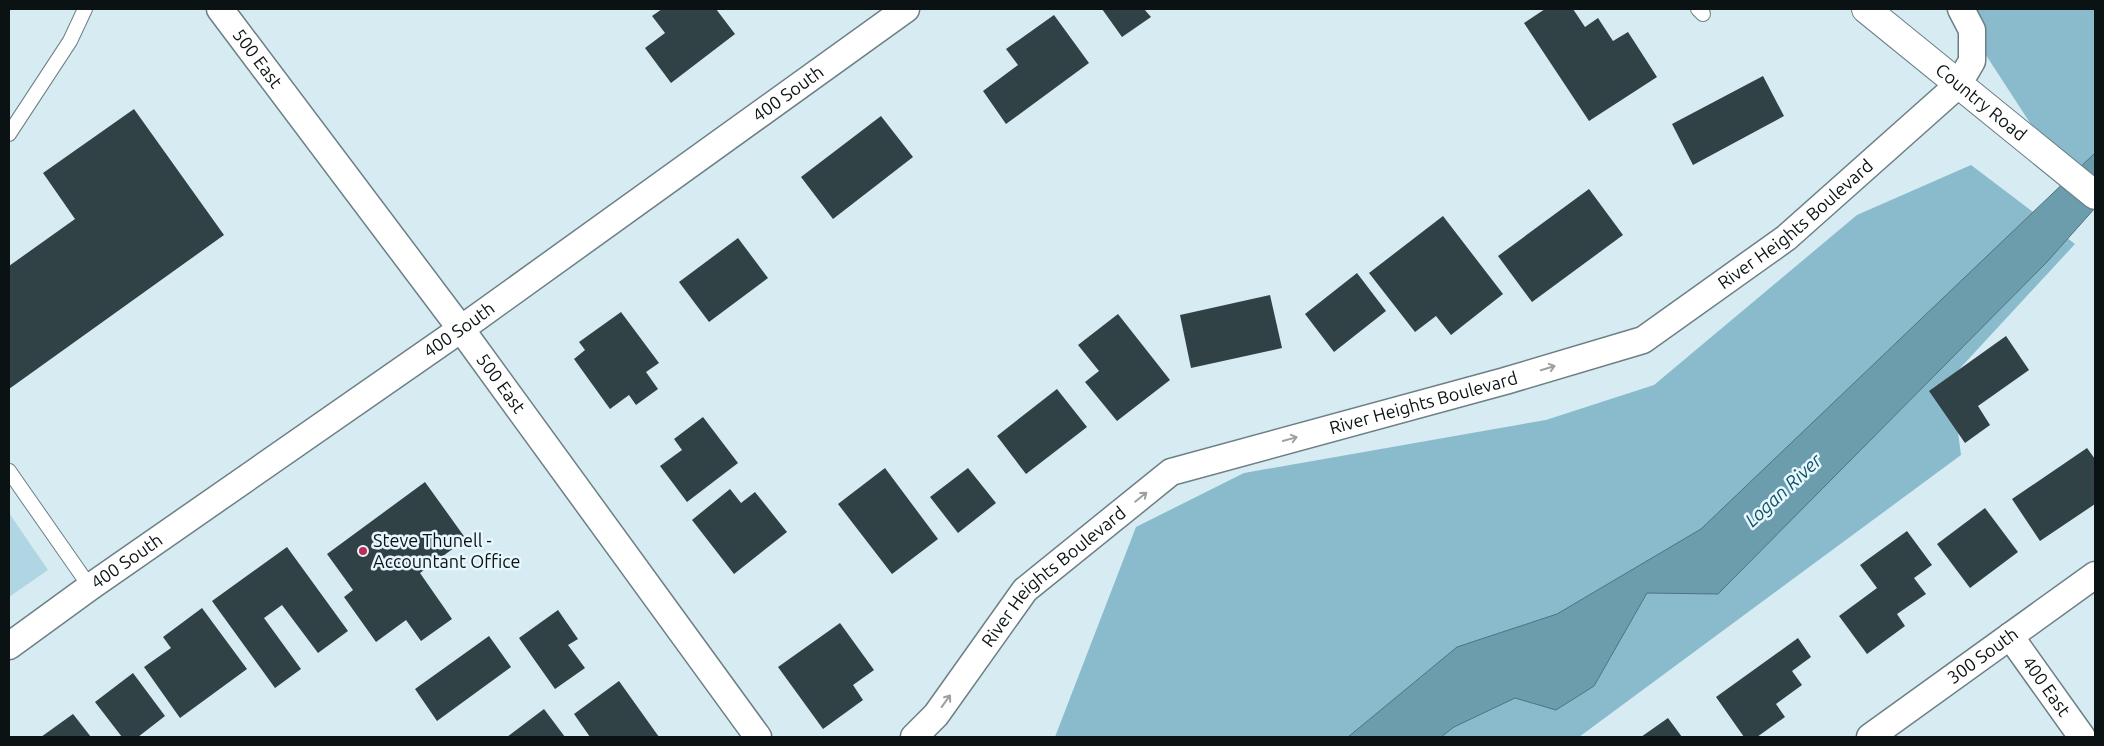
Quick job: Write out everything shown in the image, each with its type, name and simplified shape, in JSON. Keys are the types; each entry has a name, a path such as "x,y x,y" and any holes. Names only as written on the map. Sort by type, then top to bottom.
{"street":[{"name":"500 East","path":"220,9 460,329 758,737"},
{"name":"400 South","path":"9,646 90,587 460,329 906,9"},
{"name":"Country Road","path":"1866,9 2095,194"},
{"name":"River Heights Boulevard","path":"914,737 936,715 1025,590 1171,472 1643,340 1786,238 1958,85 1972,61 1972,30 1960,9"},
{"name":"300 South","path":"1870,737 2095,576"},
{"name":"400 East","path":"2010,636 2082,737"}],"lane":[{"path":"9,134 70,41 85,9"},
{"path":"9,471 90,587"}],"shaded area":[{"path":"1956,9 2095,9 2095,182 2058,166"},
{"path":"1971,165 2075,244 1951,378 1961,455 1579,737 1055,737 1136,527 1244,473 1546,420 1654,385 1857,215"},
{"path":"9,513 48,570 9,597"}],"water":[{"name":"Logan River","path":"2095,153 2095,208 2047,262 1718,594 1647,593 1594,686 1556,710 1515,698 1454,727 1441,737 1348,737 1457,647 1557,614 1701,529"}],"building":[{"path":"662,9 716,9 735,34 671,83 645,48 665,33 652,16"},
{"path":"1102,9 1144,9 1151,17 1122,37"},
{"path":"1545,9 1573,9 1585,27 1598,18 1613,41 1628,32 1657,77 1589,121 1524,23"},
{"path":"1054,15 1089,63 1006,124 983,91 1018,65 1006,49"},
{"path":"1763,76 1784,116 1693,165 1672,124"},
{"path":"134,109 224,235 9,389 9,266 75,219 43,173"},
{"path":"881,116 913,157 833,219 801,177"},
{"path":"1589,189 1623,235 1532,302 1498,256"},
{"path":"1443,216 1503,294 1451,335 1436,316 1415,332 1369,273"},
{"path":"738,238 768,278 709,322 679,282"},
{"path":"1357,273 1386,311 1334,352 1305,314"},
{"path":"1270,295 1282,348 1191,368 1180,315"},
{"path":"621,312 659,363 646,372 658,389 636,405 629,395 610,409 574,359 585,350 579,342"},
{"path":"1118,314 1170,380 1117,421 1085,382 1099,371 1078,345"},
{"path":"2006,336 2029,370 1978,406 1990,425 1965,443 1929,391"},
{"path":"1057,389 1087,427 1026,474 997,436"},
{"path":"703,417 738,463 687,502 660,466 682,450 674,439"},
{"path":"2087,448 2095,459 2095,504 2040,541 2012,499"},
{"path":"885,468 938,539 892,574 838,504"},
{"path":"968,468 996,503 958,533 930,497"},
{"path":"425,482 466,539 420,573 452,619 421,641 406,620 376,642 344,597 353,590 327,554"},
{"path":"730,489 741,503 755,492 787,532 734,574 692,520"},
{"path":"1985,508 2018,552 1970,588 1937,544"},
{"path":"1907,531 1932,565 1914,578 1926,594 1897,614 1905,626 1867,654 1839,616 1877,588 1860,565"},
{"path":"287,547 348,631 318,653 282,605 264,618 301,669 275,688 212,601"},
{"path":"202,608 247,669 180,718 144,667 171,648 163,637"},
{"path":"558,610 578,639 568,645 585,668 555,689 519,638"},
{"path":"840,623 874,670 853,685 863,700 823,729 778,667"},
{"path":"489,636 511,667 437,721 415,689"},
{"path":"1798,638 1811,657 1792,671 1802,685 1776,704 1785,717 1757,737 1744,737 1716,697"},
{"path":"133,673 165,716 138,737 122,737 95,702"},
{"path":"619,681 659,737 590,737 574,714"},
{"path":"544,709 565,737 507,737"},
{"path":"73,714 91,737 41,737"},
{"path":"1668,718 1682,737 1641,737"}],"place":[{"name":"Steve Thunell - Accountant Office","path":"363,551"}]}
